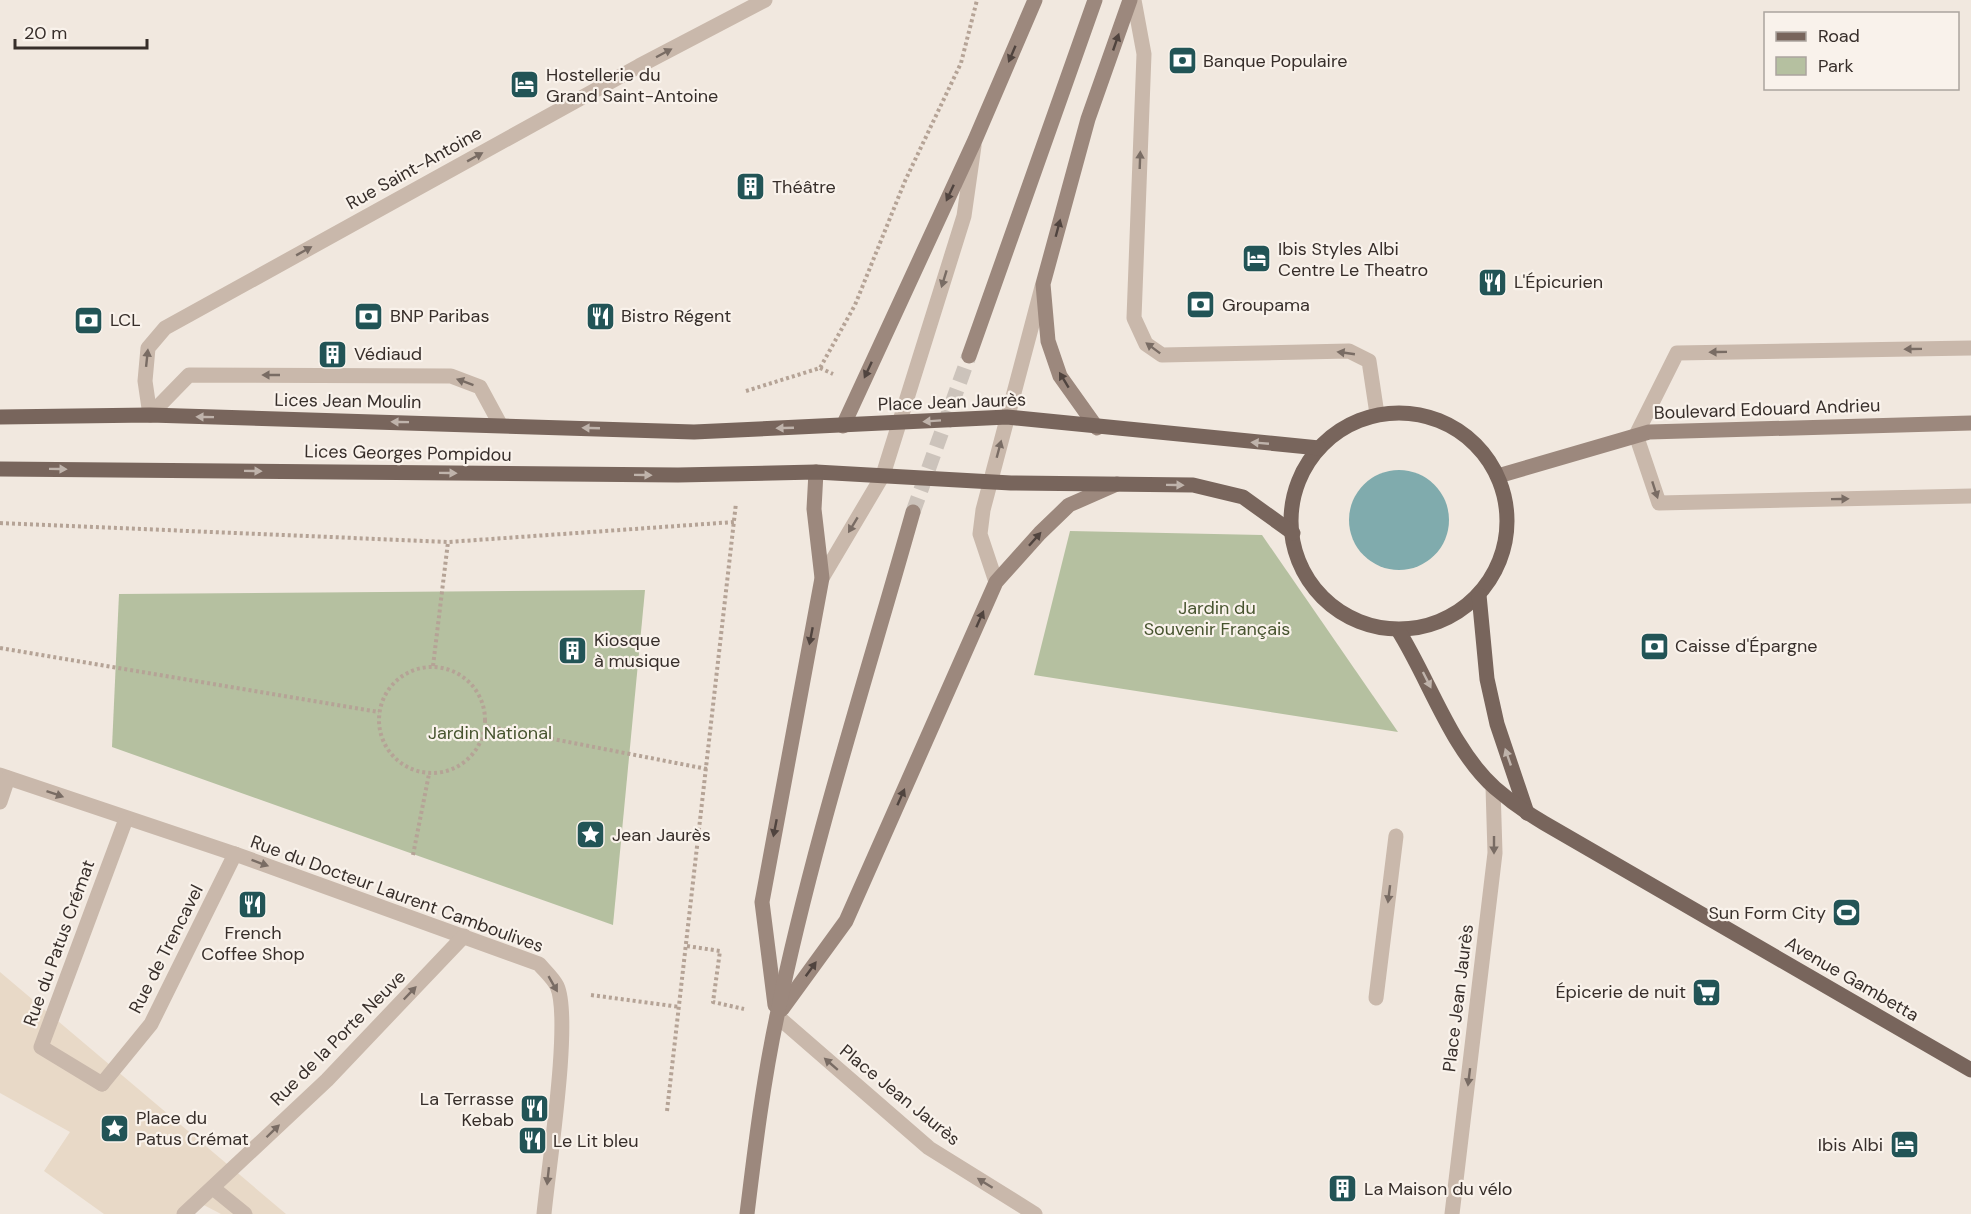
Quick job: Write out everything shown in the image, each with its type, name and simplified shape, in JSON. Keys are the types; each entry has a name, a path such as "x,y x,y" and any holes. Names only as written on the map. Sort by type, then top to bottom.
{"main road":[{"path":"969,356 1095,0"},
{"path":"1097,428 1060,376 1048,341 1043,284 1088,119 1132,0"},
{"path":"843,426 975,140 1034,1"},
{"path":"1414,413 1449,424 1478,446 1498,476 1508,511 1505,548 1479,595 1465,608 1433,624 1398,630 1368,625 1339,611 1317,591 1300,564 1293,533 1292,505 1301,476 1318,448 1344,428 1377,414 1414,413"},
{"name":"Lices Jean Moulin","path":"0,417 150,415 500,424 694,432"},
{"name":"Place Jean Jaurès","path":"694,432 1007,417 1097,428 1318,448"},
{"name":"Boulevard Edouard Andrieu","path":"1498,476 1650,432 1971,423"},
{"name":"Lices Georges Pompidou","path":"0,469 678,475 816,472"},
{"path":"777,1016 762,902 822,578 814,509 816,472 990,480 1011,483 1193,485 1244,497 1293,533"},
{"path":"777,1016 846,921 996,582 1069,505 1117,484"},
{"path":"747,1214 759,1117 777,1016 806,890 913,512"},
{"path":"1479,595 1489,691 1497,724 1527,813"},
{"name":"Avenue Gambetta","path":"1398,630 1417,661 1458,742 1493,787 1527,813 1971,1070"}],"street":[{"name":"Rue Saint-Antoine","path":"150,415 145,381 148,348 165,328 639,66 765,0"},
{"path":"1132,0 1144,54 1134,318 1146,344 1162,355 1349,351 1369,361 1377,414"},
{"path":"822,578 883,475 964,216 975,140"},
{"path":"996,582 980,534 990,480 1043,284"},
{"path":"1971,348 1677,353 1636,435 1659,503 1971,496"},
{"path":"150,415 189,375 451,376 480,387 500,424"},
{"path":"0,802 4,776"},
{"name":"Rue du Docteur Laurent Camboulives","path":"4,776 235,854 540,964 557,986"},
{"name":"Place Jean Jaurès","path":"1452,1214 1495,853 1493,787"},
{"name":"Rue du Patus Crémat","path":"102,1084 41,1047 126,819"},
{"path":"1376,998 1396,836"},
{"name":"Rue de Trencavel","path":"102,1084 151,1024 235,854"},
{"name":"Rue de la Porte Neuve","path":"184,1214 327,1080 464,936"},
{"path":"544,1214 560,1052 561,1009 557,986"},
{"name":"Place Jean Jaurès","path":"777,1016 929,1148 1035,1214"},
{"path":"213,1188 244,1214"}],"path":[{"path":"820,368 855,305 905,181 961,63 977,0"},
{"path":"746,391 820,368 839,376"},
{"path":"667,1111 740,472"},
{"path":"0,523 448,542 734,522"},
{"path":"433,666 448,542"},
{"path":"0,648 379,712"},
{"path":"433,666 451,669 466,678 478,691 485,708 486,726 482,741 473,755 461,766 446,772 429,774 412,770 397,760 386,747 380,730 379,712 392,684 404,674 433,666"},
{"path":"486,726 707,769"},
{"path":"413,855 429,774"},
{"path":"687,946 720,951 713,1002"},
{"path":"557,986 586,995 680,1007"}],"green space":[{"name":"Jardin du Souvenir Français","path":"1070,531 1262,535 1398,732 1034,675"},
{"name":"Jardin National","path":"645,590 613,925 112,747 119,594"}],"shaded area":[{"path":"0,972 286,1214 221,1214 198,1202 184,1214 104,1214 44,1171 70,1132 0,1093"}],"water":[{"path":"1399,470 1427,478 1441,492 1449,520 1441,548 1427,562 1399,570 1371,562 1357,548 1349,520 1357,492 1371,478"}],"tunnel":[{"path":"913,512 969,356"}],"place":[{"name":"Banque Populaire","path":"1182,61"},
{"name":"Hostellerie du Grand Saint-Antoine","path":"525,85"},
{"name":"Théâtre","path":"751,187"},
{"name":"Ibis Styles Albi Centre Le Theatro","path":"1257,259"},
{"name":"L'Épicurien","path":"1493,282"},
{"name":"Groupama","path":"1201,305"},
{"name":"BNP Paribas","path":"369,316"},
{"name":"Bistro Régent","path":"600,316"},
{"name":"LCL","path":"89,320"},
{"name":"Védiaud","path":"333,354"},
{"name":"Caisse d'Épargne","path":"1654,646"},
{"name":"Kiosque à musique","path":"573,650"},
{"name":"Jean Jaurès","path":"591,835"},
{"name":"French Coffee Shop","path":"253,904"},
{"name":"Sun Form City","path":"1847,913"},
{"name":"Épicerie de nuit","path":"1707,992"},
{"name":"La Terrasse Kebab","path":"535,1109"},
{"name":"Place du Patus Crémat","path":"115,1128"},
{"name":"Le Lit bleu","path":"532,1141"},
{"name":"Ibis Albi","path":"1904,1145"},
{"name":"La Maison du vélo","path":"1343,1189"}]}
